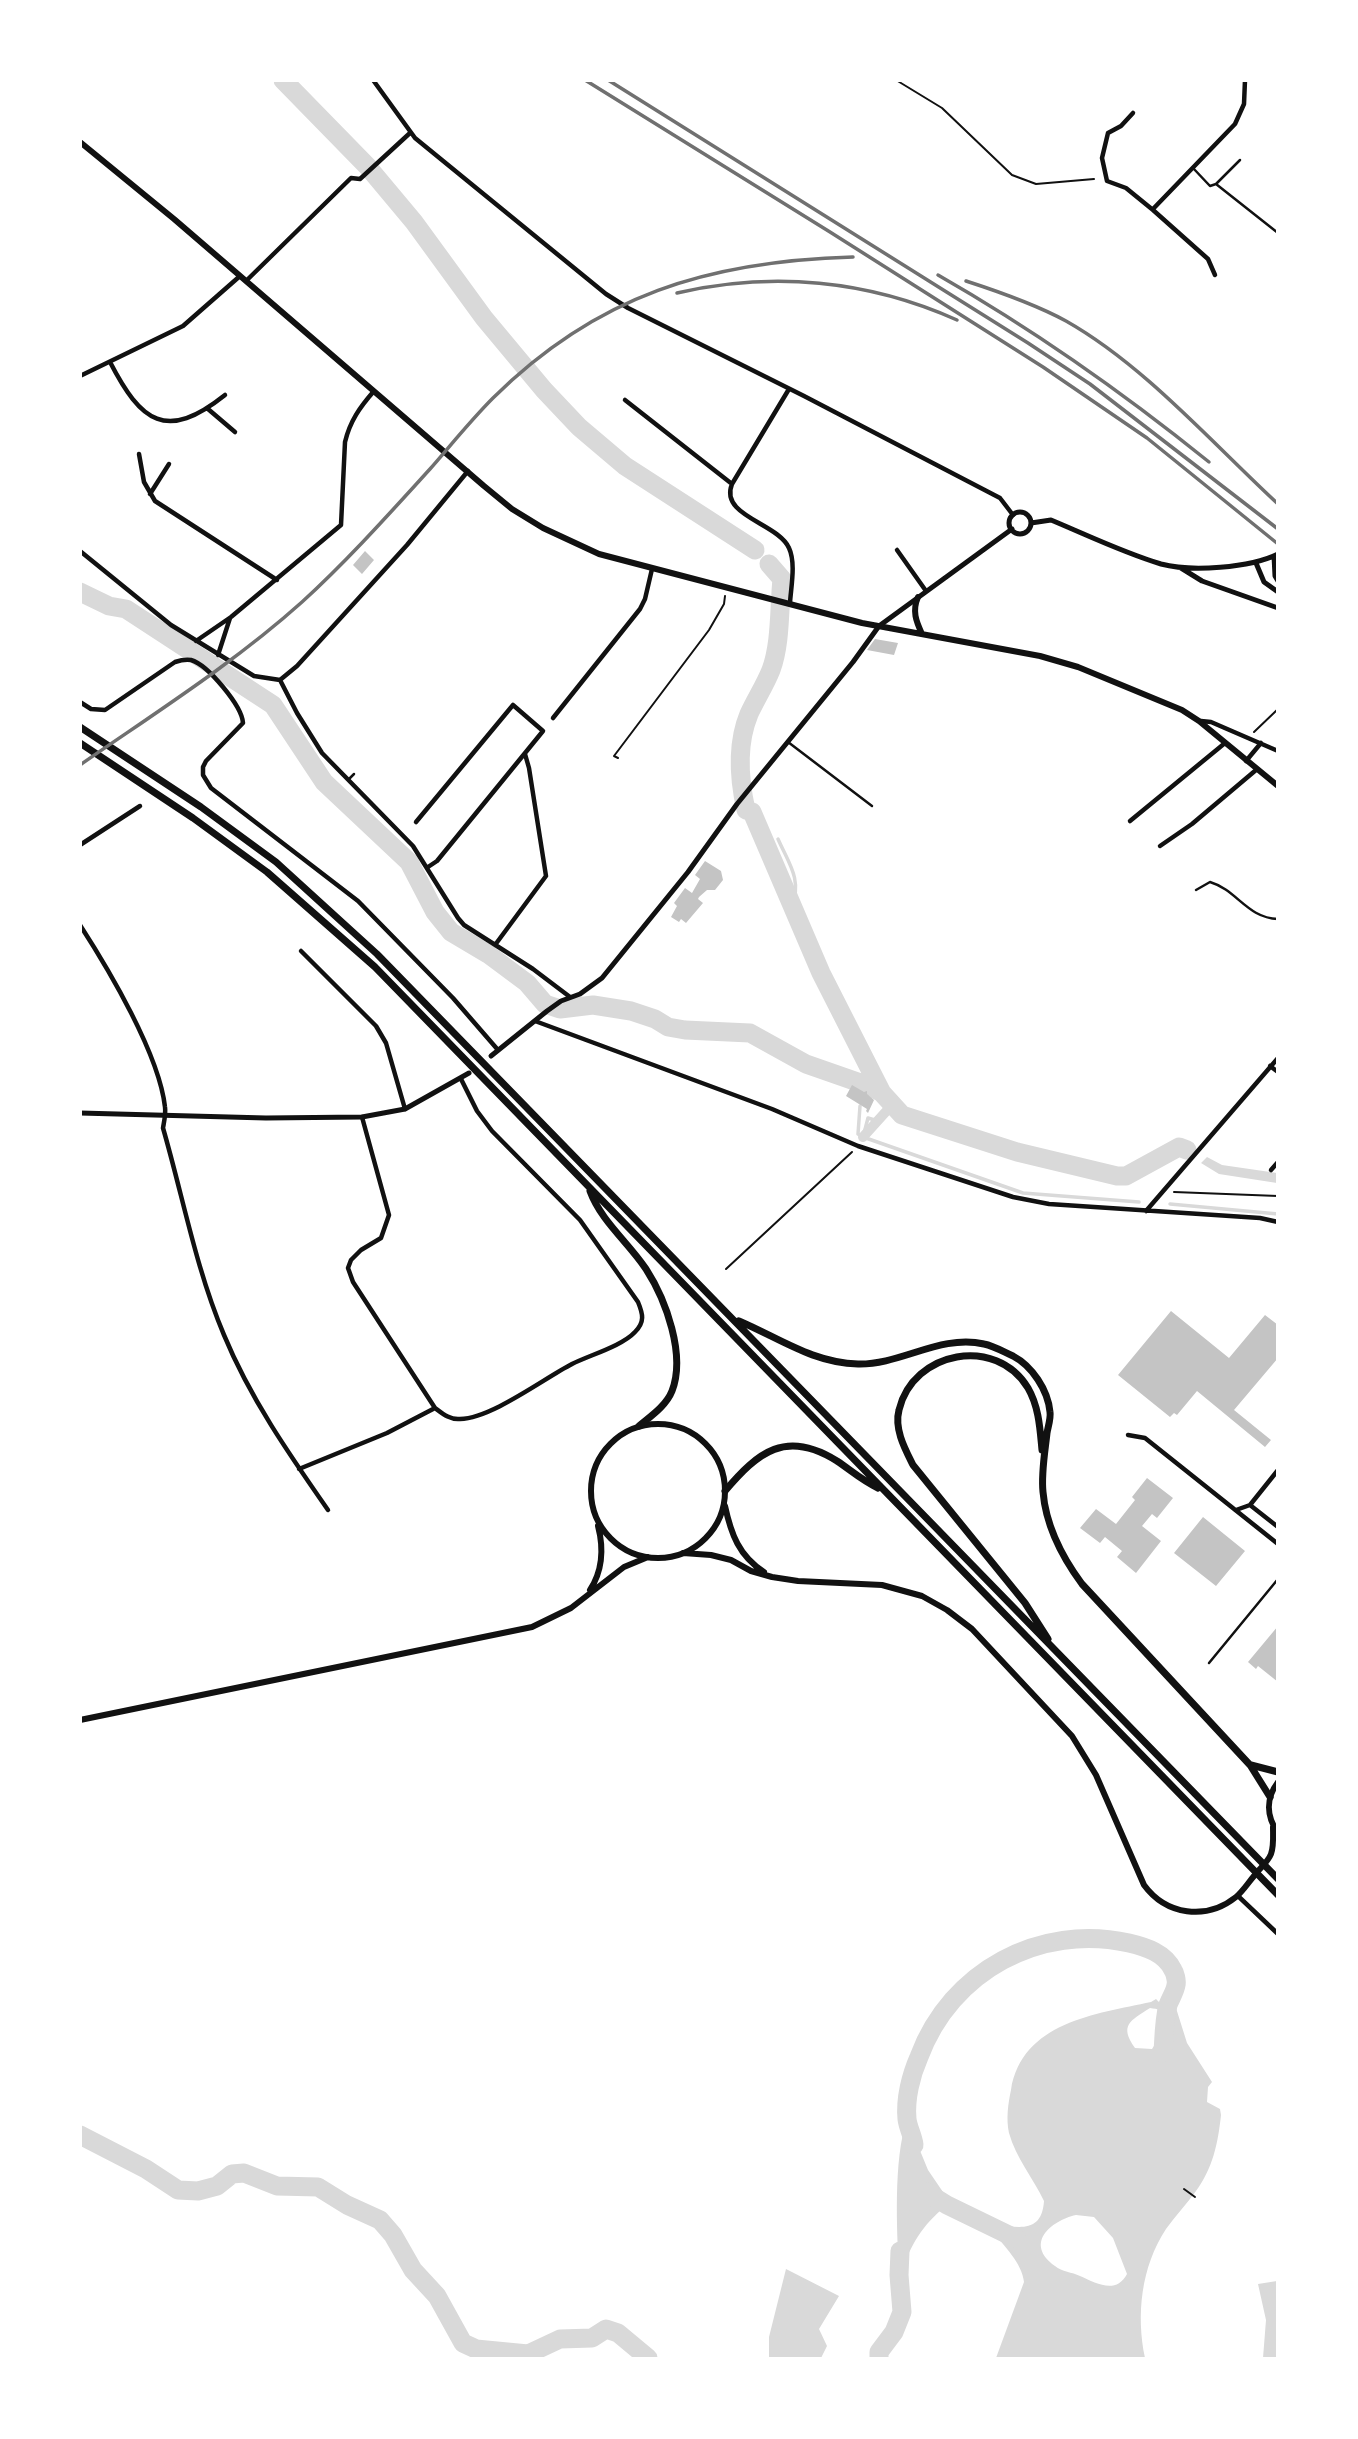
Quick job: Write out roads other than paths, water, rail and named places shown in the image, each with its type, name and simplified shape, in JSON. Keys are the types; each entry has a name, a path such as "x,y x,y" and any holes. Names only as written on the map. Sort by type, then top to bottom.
{"main road":[{"path":"80,142 512,509 556,536 599,554 727,588 879,626 1040,656 1078,667 1163,701 1199,721 1278,786"},
{"path":"918,597 914,617 922,634"},
{"path":"80,727 201,807 276,862 331,910 457,1034 1278,1879"},
{"path":"80,743 267,872 375,967 1278,1895"},
{"path":"588,1187 595,1205 646,1269 659,1291 674,1339 677,1370 672,1392 660,1408 639,1426 617,1437 598,1459 591,1486 602,1556 598,1577 588,1594"},
{"path":"735,1320 818,1359 858,1364 897,1359 948,1343 984,1344 1023,1361 1036,1375 1050,1412 1043,1491 1048,1518 1071,1570 1250,1765 1270,1797"},
{"path":"1044,1461 1036,1405 1029,1389 1007,1366 990,1358 974,1354 955,1356 923,1370 909,1387 898,1411 900,1440 913,1465 1025,1603 1058,1654"},
{"path":"80,1720 532,1627 557,1616 624,1567 648,1558 671,1557 694,1548 711,1531 721,1514 725,1491 718,1462 701,1439 680,1427 669,1424 639,1426"},
{"path":"725,1491 752,1461 769,1450 784,1447 817,1450 838,1462 858,1479 884,1491"},
{"path":"724,1503 731,1533 741,1552 754,1566 772,1577"},
{"path":"595,1516 605,1533 621,1547 648,1558"},
{"path":"684,1553 731,1560 751,1571 772,1577 798,1581 882,1585 922,1596 947,1610 972,1629 1072,1736 1096,1775 1138,1873 1150,1893 1167,1906 1188,1912 1209,1910 1238,1896 1274,1854 1275,1829 1269,1814 1270,1797 1278,1782"},
{"path":"1250,1765 1278,1772"}],"street":[{"path":"373,80 410,133 606,294 628,308 1000,498 1013,514"},
{"path":"1153,210 1235,124 1244,104 1245,80"},
{"path":"1133,113 1121,126 1108,133 1102,158 1107,181 1126,188 1153,210 1208,259 1215,275"},
{"path":"80,376 183,326 243,278 351,177 360,179 410,133"},
{"path":"110,362 131,399 142,411 154,417 169,421 182,419 208,409 225,395"},
{"path":"789,388 732,484 730,497 734,506 779,536 788,546 792,559 789,603"},
{"path":"196,640 231,617 341,525 345,442 359,407 374,391"},
{"path":"625,400 732,484"},
{"path":"208,409 235,432"},
{"path":"139,454 144,482 155,501 277,580"},
{"path":"150,495 169,464"},
{"path":"80,551 171,625 248,673 280,680 407,545 468,471"},
{"path":"1026,513 1031,523 1030,528 1024,533 1016,533 1010,522 1013,514 1026,513"},
{"path":"1031,523 1051,520 1147,559 1178,566 1238,566 1256,563 1276,555 1275,576 1278,581"},
{"path":"491,1056 561,1001 580,994 602,978 621,957 750,787 853,662 879,626 1012,529"},
{"path":"897,550 926,592"},
{"path":"1256,563 1264,582 1278,592"},
{"path":"1178,566 1202,581 1278,608"},
{"path":"552,718 640,609 652,569"},
{"path":"218,655 231,617"},
{"path":"80,702 91,709 105,710 175,663 190,660 198,663 223,688 243,717 243,723 206,761 203,767 206,782 358,901 453,998 498,1050"},
{"path":"280,680 322,753 413,846 464,925 533,969 570,997"},
{"path":"416,822 513,705 543,731 437,861 428,867"},
{"path":"1199,721 1211,722 1278,751"},
{"path":"1130,821 1225,743"},
{"path":"1246,761 1261,743"},
{"path":"495,945 546,876 525,754"},
{"path":"1160,846 1192,824 1255,768"},
{"path":"80,845 140,806"},
{"path":"80,925 101,958 145,1043 155,1071 165,1106 163,1129 201,1267 223,1334 257,1403 328,1510"},
{"path":"302,951 376,1026 389,1050 405,1109"},
{"path":"534,1021 772,1109 858,1146 1013,1197 1049,1204 1260,1218 1278,1222"},
{"path":"1146,1211 1278,1058"},
{"path":"1270,1066 1278,1072"},
{"path":"80,1113 267,1118 362,1117 405,1109 469,1073"},
{"path":"362,1117 389,1215 381,1238 360,1250 351,1259 348,1268 354,1282 435,1408 447,1417 459,1419 492,1409 571,1364 629,1337 642,1322 643,1313 628,1286 580,1220 492,1131 477,1111 461,1079"},
{"path":"1271,1170 1278,1162"},
{"path":"299,1469 387,1433 435,1408"},
{"path":"1128,1435 1145,1438 1278,1544"},
{"path":"1235,1511 1250,1505 1278,1470"},
{"path":"1250,1505 1278,1527"},
{"path":"1238,1896 1278,1934"}],"lane":[{"path":"1192,168 1210,186 1216,184 1240,160"},
{"path":"1216,184 1278,233"},
{"path":"788,742 872,806"},
{"path":"348,780 354,774"},
{"path":"1196,890 1210,882 1222,886 1257,916 1278,919"},
{"path":"1209,1663 1278,1578"}],"waterway":[{"path":"283,80 368,167 414,222 484,318 579,427 625,466 755,550"},
{"path":"769,564 782,579 778,637 771,670 749,714 742,737 741,774 746,810 752,812 821,973 882,1093"},
{"path":"80,592 109,606 126,609 273,705 324,782 409,862 435,912 451,932 488,954 527,983 545,1004 560,1009 593,1005 631,1011 655,1019 668,1027 685,1030 750,1033 806,1064 882,1093 902,1115 1017,1152 1117,1176 1126,1176 1179,1147 1187,1150"},
{"path":"778,839 795,880 792,906"},
{"path":"860,1106 858,1134 863,1137 1023,1193 1139,1202"},
{"path":"863,1137 868,1118 878,1121 891,1106"},
{"path":"863,1137 891,1106"},
{"path":"1170,1204 1278,1214"},
{"path":"914,2145 907,2119 908,2095 916,2064 934,2027 953,2000 976,1978 1003,1960 1032,1948 1063,1940 1096,1939 1129,1943 1148,1949 1165,1959 1170,1964 1176,1981 1167,2011 1163,2053"},
{"path":"80,2135 146,2169 178,2190 198,2191 217,2186 232,2174 244,2173 277,2186 318,2187 347,2205 380,2220 393,2235 413,2270 437,2296 463,2343 476,2349 528,2354 560,2339 592,2338 606,2329 618,2333 648,2358"},
{"path":"926,2192 1017,2239"},
{"path":"879,2358 879,2352 894,2332 902,2312 900,2251"}],"railway":[{"path":"585,80 1043,367 1147,438 1278,544"},
{"path":"608,80 1090,384 1278,529"},
{"path":"80,765 222,667 302,602 368,537 493,398 532,363 573,333 615,309 658,290 703,276 751,266 853,257"},
{"path":"938,275 1077,363 1209,462"},
{"path":"966,281 1042,309 1095,339 1150,382 1278,504"},
{"path":"677,293 748,282 819,283 889,296 957,320"}]}
